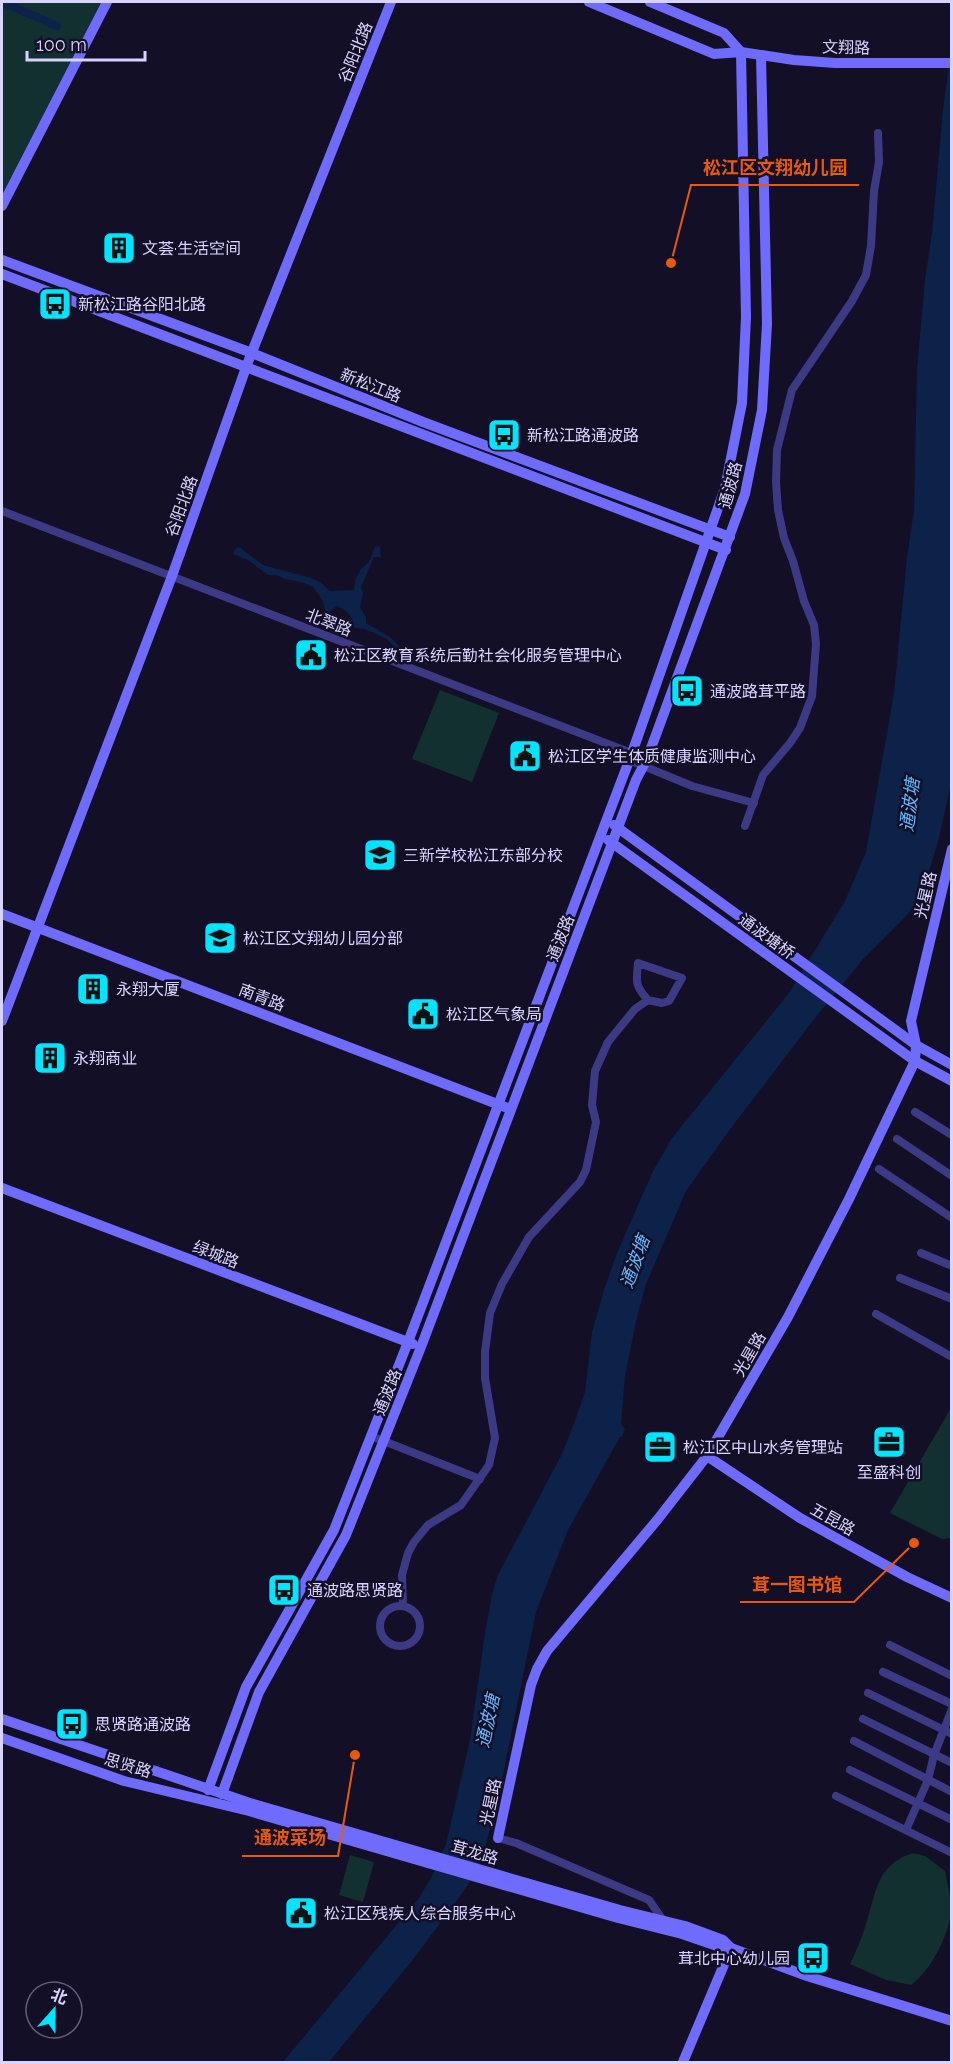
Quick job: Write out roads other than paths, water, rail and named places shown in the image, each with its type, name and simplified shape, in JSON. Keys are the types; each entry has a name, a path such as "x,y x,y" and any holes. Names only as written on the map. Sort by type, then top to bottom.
{"main road":[{"path":"2,206 107,2"},
{"name":"谷阳北路","path":"2,1021 172,576 246,368 391,2"},
{"name":"文翔路","path":"589,2 714,54 741,52 835,63 948,63"},
{"path":"651,2 724,33 741,52"},
{"name":"通波路","path":"206,1795 246,1687 334,1530 631,757 725,488 742,404 746,317 741,52"},
{"name":"通波路","path":"222,1794 259,1692 346,1535 384,1441 726,550 745,494 762,410 767,324 760,55"},
{"name":"新松江路","path":"2,260 252,353 423,422 730,537"},
{"name":"新松江路","path":"2,274 726,550"},
{"path":"606,820 916,1045 951,1065"},
{"name":"通波塘桥","path":"601,834 915,1061 951,1081"},
{"name":"光星路","path":"498,1838 531,1685 537,1669 547,1651 658,1519 706,1456 788,1317 849,1199 915,1061 916,1045 911,1022 951,849"},
{"name":"南青路","path":"2,914 511,1110"},
{"name":"绿城路","path":"2,1188 421,1347"},
{"name":"五昆路","path":"706,1456 800,1518 907,1577 951,1598"},
{"name":"思贤路","path":"2,1719 168,1773 206,1795"},
{"name":"思贤路","path":"2,1738 124,1781 206,1795 249,1807"},
{"name":"茸龙路","path":"206,1795 222,1794 249,1807 619,1914 720,1947 731,1948 807,1976 951,2021"},
{"name":"茸龙路","path":"619,1914 663,1920 685,1926 723,1940 731,1948"},
{"path":"683,2062 731,1948"}],"street":[{"path":"745,826 763,776 800,728 812,696 816,644 814,626 784,538 778,510 777,450 792,390 852,301 866,275 879,162 878,133"},
{"name":"北翠路","path":"2,511 645,762 692,786 754,803"},
{"path":"403,1606 402,1575 408,1553 414,1542 428,1525 461,1505 489,1465 495,1438 484,1364 490,1313 502,1284 529,1238 580,1182 586,1170 596,1122 592,1105 595,1071 608,1042 634,1009 648,1000 662,1003 669,1000 682,978 638,963 636,981 638,989 648,1000"},
{"path":"915,1112 951,1135"},
{"path":"897,1139 951,1176"},
{"path":"879,1169 951,1218"},
{"path":"921,1253 951,1266"},
{"path":"900,1278 951,1299"},
{"path":"876,1314 951,1357"},
{"path":"371,1436 480,1479"},
{"path":"396,1606 403,1606 414,1612 419,1624 412,1641 400,1646 388,1642 383,1637 380,1625 385,1613 396,1606"},
{"path":"890,1645 951,1676"},
{"path":"883,1671 951,1707 947,1732 934,1755 928,1780 906,1830"},
{"path":"868,1693 947,1732"},
{"path":"863,1719 951,1763"},
{"path":"854,1741 951,1792"},
{"path":"850,1770 951,1820"},
{"path":"836,1796 951,1853"},
{"path":"498,1838 516,1843 649,1900 663,1920"}],"water":[{"name":"通波塘","path":"951,51 952,780 938,842 922,893 908,914 864,958 815,1018 686,1191 646,1284 636,1321 625,1376 621,1424 625,1429 568,1530 536,1612 499,1794 482,1860 466,1888 415,1957 329,2062 283,2062 419,1898 431,1878 446,1844 470,1740 493,1590 498,1575 562,1454 576,1418 585,1392 592,1332 617,1253 653,1171 672,1138 789,993 845,901 866,852 894,693 907,557 914,510 917,369"},
{"path":"380,546 381,557 374,557 361,587 363,593 360,608 366,617 366,623 390,637 408,654 428,659 431,662 427,665 396,649 387,639 365,629 354,628 351,617 337,606 326,615 323,601 313,587 276,575 268,575 248,560 233,554 234,550 239,547 263,565 311,578 330,591 354,590 355,580 361,569 369,562 375,547"}],"waterway":[{"path":"2,2 57,26"}],"place":[{"name":"文荟·生活空间","path":"119,248"},
{"name":"松江区文翔幼儿园","path":"671,263"},
{"name":"新松江路谷阳北路","path":"55,304"},
{"name":"新松江路通波路","path":"504,435"},
{"name":"松江区教育系统后勤社会化服务管理中心","path":"311,655"},
{"name":"通波路茸平路","path":"687,691"},
{"name":"松江区学生体质健康监测中心","path":"525,756"},
{"name":"三新学校松江东部分校","path":"380,855"},
{"name":"松江区文翔幼儿园分部","path":"220,938"},
{"name":"永翔大厦","path":"93,989"},
{"name":"松江区气象局","path":"423,1014"},
{"name":"永翔商业","path":"50,1058"},
{"name":"至盛科创","path":"889,1442"},
{"name":"松江区中山水务管理站","path":"660,1447"},
{"name":"茸一图书馆","path":"914,1543"},
{"name":"通波路思贤路","path":"284,1590"},
{"name":"思贤路通波路","path":"72,1724"},
{"name":"通波菜场","path":"355,1755"},
{"name":"松江区残疾人综合服务中心","path":"301,1913"},
{"name":"茸北中心幼儿园","path":"813,1958"}]}
